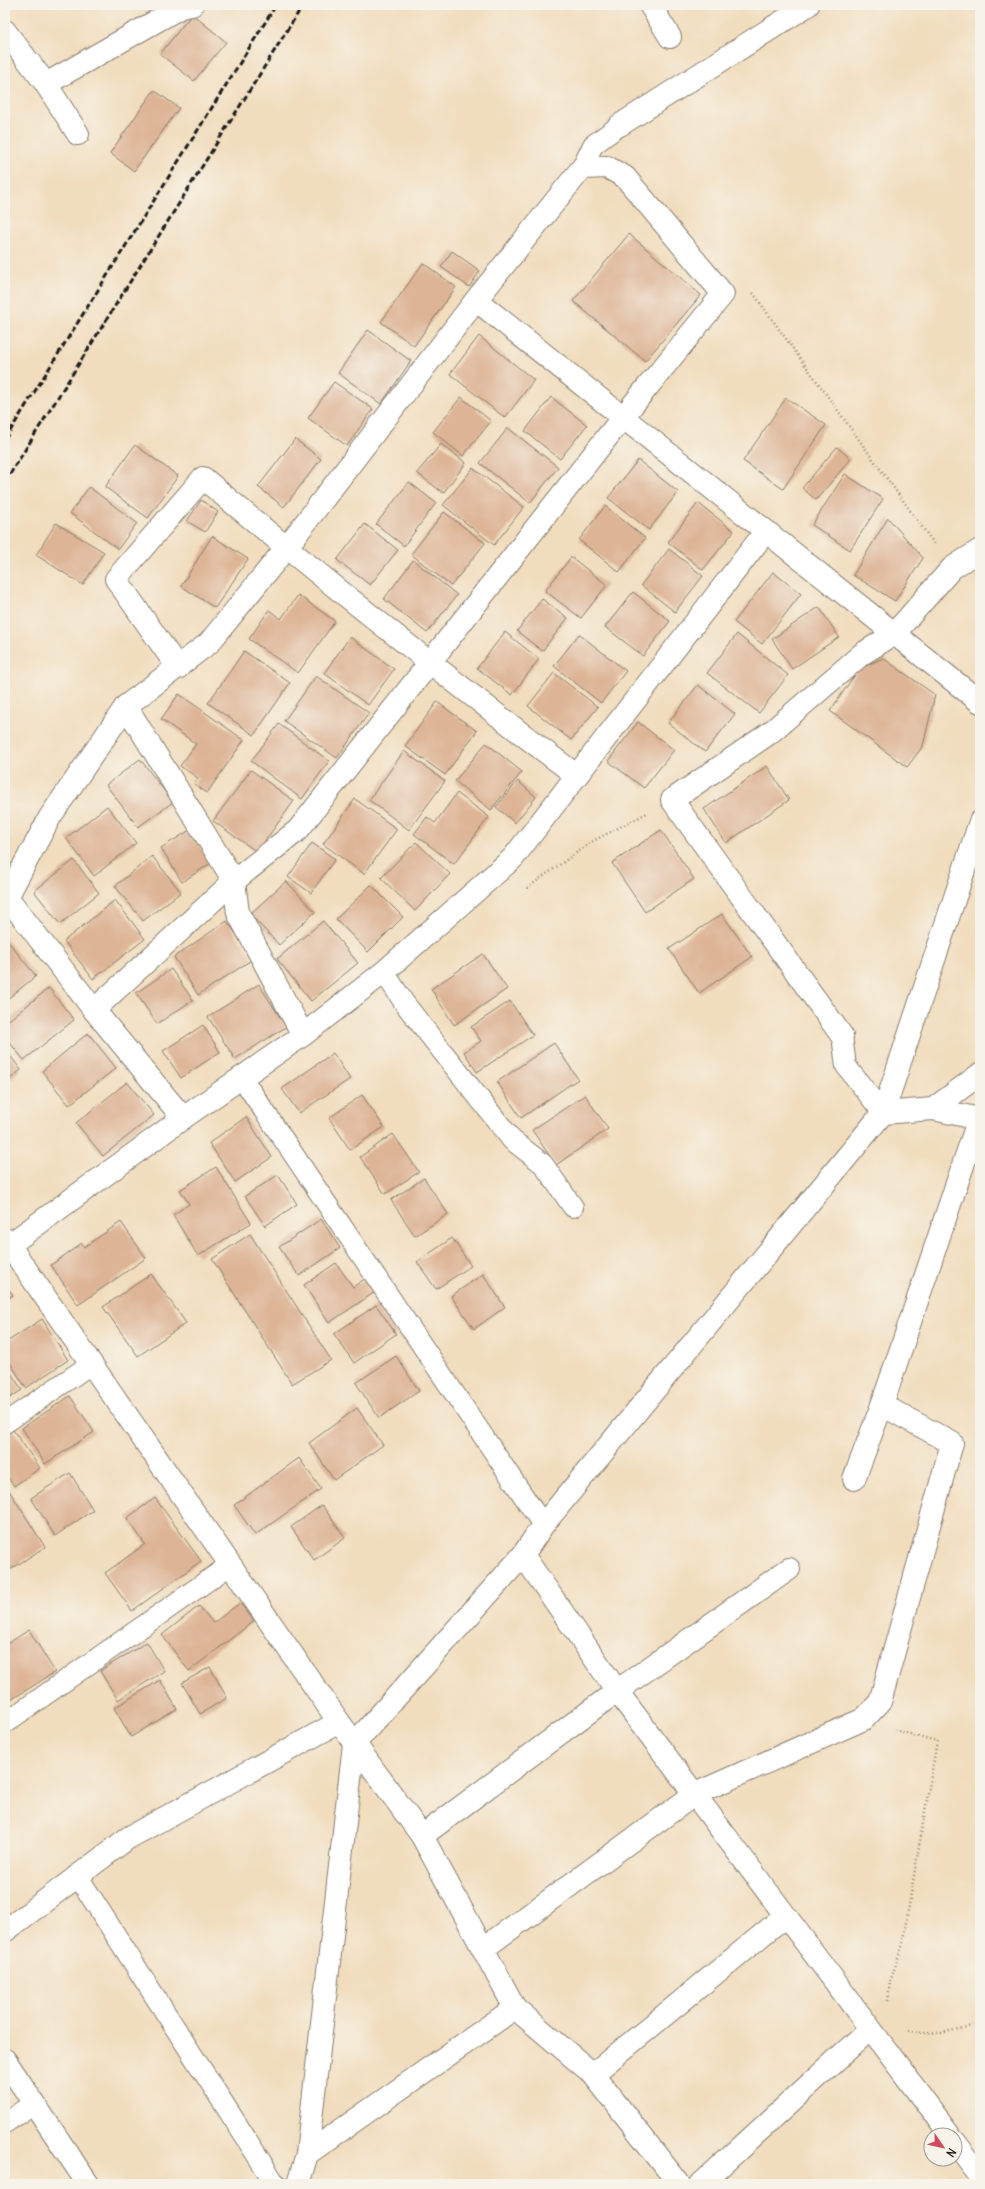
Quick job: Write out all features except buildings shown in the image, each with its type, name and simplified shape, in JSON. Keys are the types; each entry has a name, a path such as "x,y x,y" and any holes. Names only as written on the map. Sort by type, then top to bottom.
{"street":[{"path":"650,5 670,37"},
{"path":"620,125 808,5"},
{"path":"46,84 184,6"},
{"path":"5,30 46,84 78,134"},
{"path":"94,1010 234,882 298,830 622,417 723,294 625,177 607,167 582,168 476,300 286,548 209,643 126,706 50,817 7,897 94,1010 183,1118"},
{"path":"476,300 980,702"},
{"path":"178,668 116,579 203,478 286,548 429,664 576,775"},
{"path":"679,2184 593,2074 515,2008 484,1948 422,1836 354,1744 7,1242 303,1035 384,972 513,858 766,531"},
{"path":"842,1036 672,800 771,732 862,654 894,634 952,568 980,550"},
{"path":"126,706 234,882 238,913 303,1035"},
{"path":"298,2184 307,2154 354,1744 523,1555 543,1525 883,1113 980,822"},
{"path":"933,1109 980,1074"},
{"path":"854,1479 882,1405 980,1118 933,1109 883,1113"},
{"path":"484,1948 695,1794 864,1719 880,1702 952,1443 882,1405"},
{"path":"523,1555 617,1691 785,1916 876,2022 945,2127"},
{"path":"422,1836 617,1691 789,1569"},
{"path":"5,1931 77,1875 128,1838 339,1722"},
{"path":"593,2074 785,1916"},
{"path":"307,2154 515,2008"},
{"path":"702,2184 876,2022"},
{"path":"5,2060 88,2184"},
{"path":"963,2153 980,2175"}],"lane":[{"path":"582,168 593,146 620,125"},
{"path":"384,972 405,1004 512,1140 543,1164 573,1207"},
{"path":"842,1036 846,1066 883,1113"},
{"path":"242,1078 543,1525"},
{"path":"5,1423 91,1364"},
{"path":"5,1723 230,1565"},
{"path":"77,1875 274,2182 277,2184"},
{"path":"5,2123 34,2103"}],"path":[{"path":"752,291 952,568"},
{"path":"523,891 593,841 672,800"},
{"path":"864,1719 885,1728 937,1741 902,1946 890,1982 886,2012 876,2022 894,2030 941,2033 980,2024"}],"railway":[{"path":"5,439 276,5"},
{"path":"5,482 303,5"}]}
